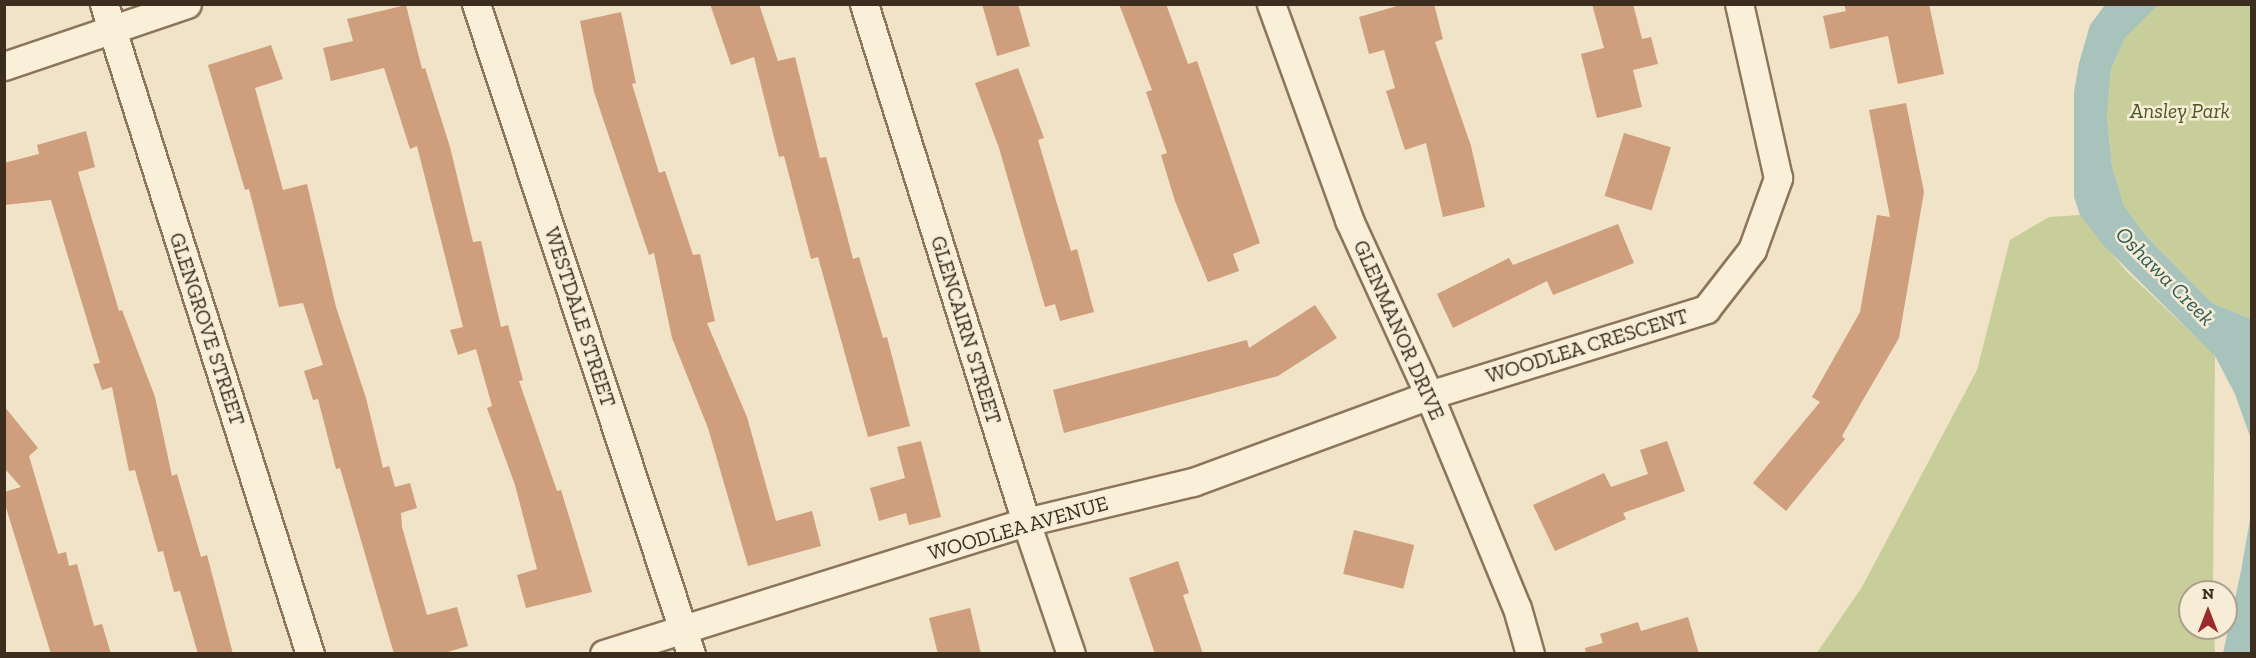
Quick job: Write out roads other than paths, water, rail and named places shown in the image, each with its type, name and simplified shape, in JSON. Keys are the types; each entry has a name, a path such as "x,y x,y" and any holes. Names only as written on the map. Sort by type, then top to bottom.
{"street":[{"name":"GLENGROVE STREET","path":"104,4 310,654"},
{"path":"4,66 113,32 187,4"},
{"name":"WESTDALE STREET","path":"476,4 687,642"},
{"name":"GLENCAIRN STREET","path":"864,4 1026,522 1071,654"},
{"name":"GLENMANOR DRIVE","path":"1271,4 1349,220 1429,395 1517,608 1530,654"},
{"name":"WOODLEA CRESCENT","path":"1429,395 1706,309 1752,250 1778,178 1739,4"},
{"name":"WOODLEA AVENUE","path":"604,654 687,642 1026,522 1193,482 1429,395"}],"water":[{"name":"Oshawa Creek","path":"2105,5 2158,5 2125,38 2111,69 2107,116 2112,166 2124,206 2147,237 2212,303 2251,319 2251,439 2235,394 2215,356 2104,246 2080,215 2074,197 2074,92 2079,63 2090,25"},
{"path":"2251,514 2251,653 2223,653 2226,640 2238,640 2238,585"}],"park label":[{"name":"Ansley Park","path":"2180,111"}]}
